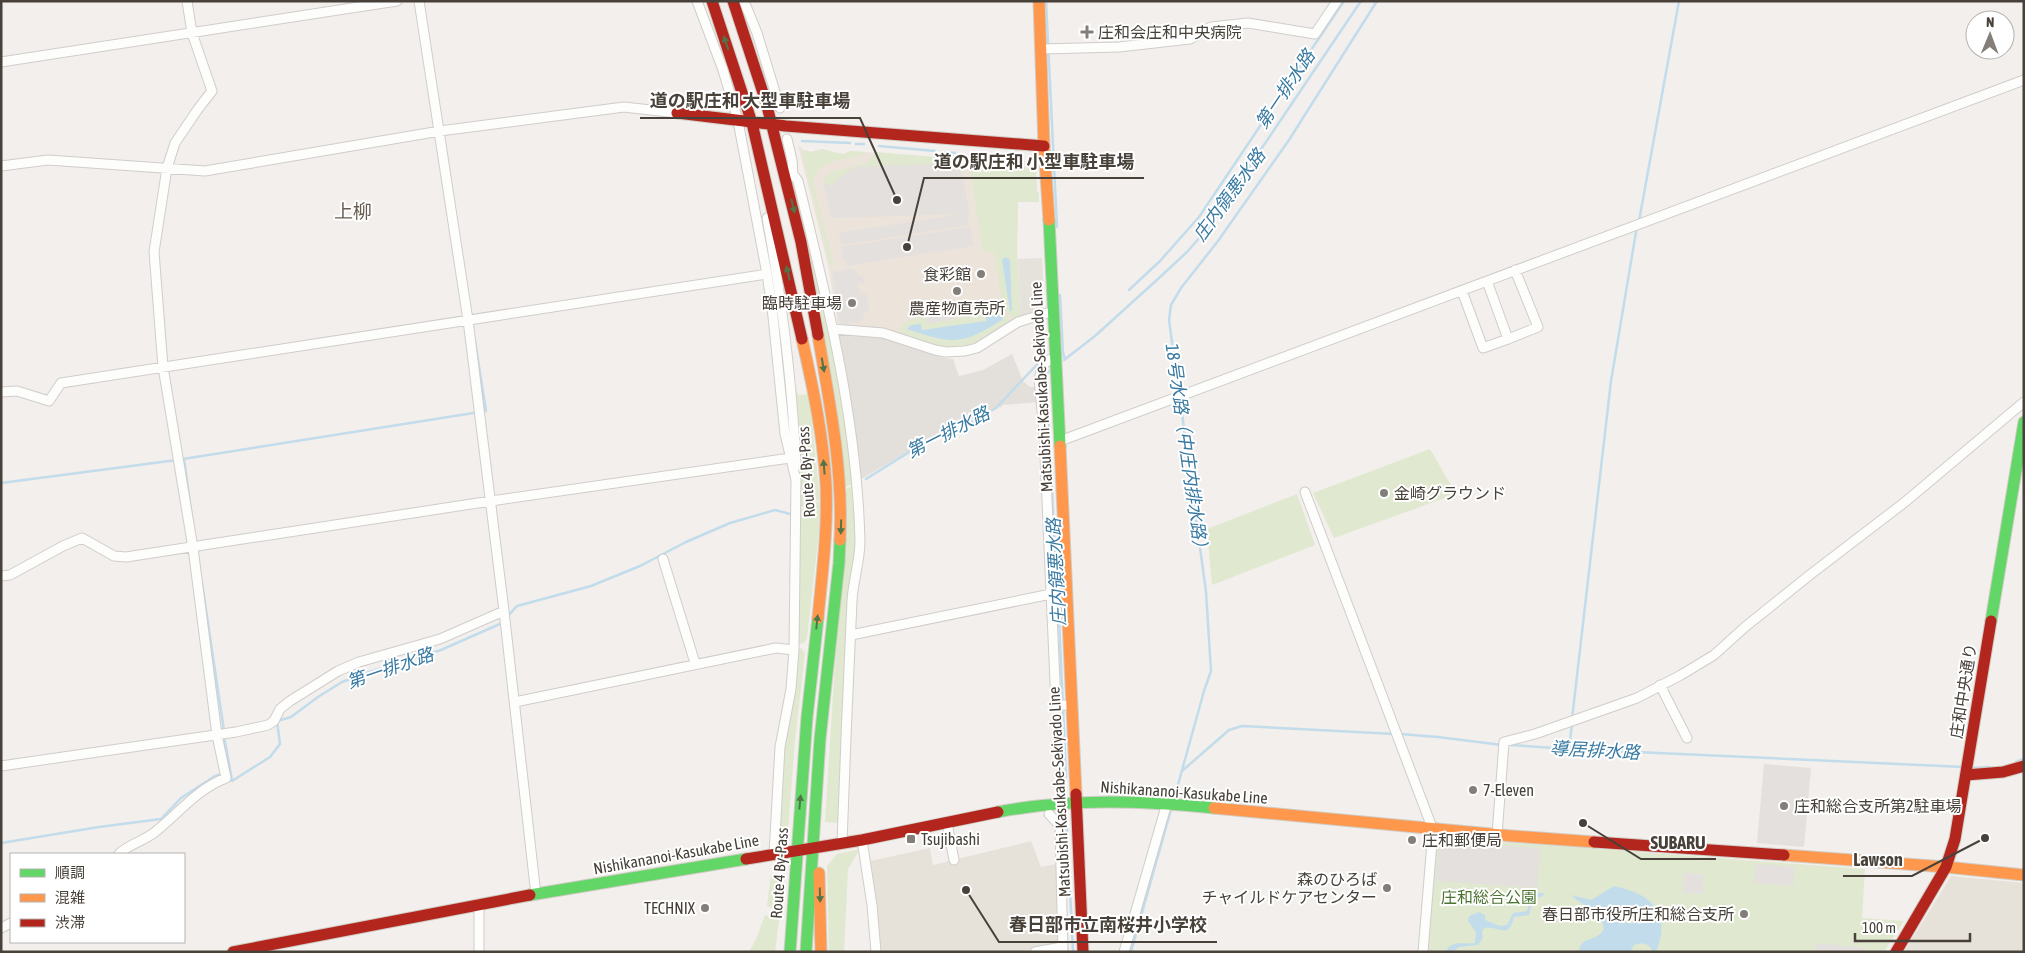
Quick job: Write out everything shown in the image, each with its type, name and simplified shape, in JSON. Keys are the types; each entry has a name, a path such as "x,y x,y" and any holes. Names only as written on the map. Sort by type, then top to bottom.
{"main road":[{"name":"Route 4 By-Pass","path":"712,1 752,123 761,161 805,350 822,439 826,486 826,540 802,647 796,850 790,952"},
{"name":"Matsubishi-Kasukabe-Sekiyado Line","path":"1039,1 1044,146 1060,441 1058,594 1066,705 1076,802 1083,952"},
{"name":"Route 4 By-Pass","path":"739,4 772,125 788,172 839,458 840,543 828,653 830,689 806,952"},
{"path":"677,113 772,125 1044,146"},
{"name":"庄和中央通り","path":"1896,952 1946,867 1955,839 2024,422"},
{"path":"1966,775 2004,772 2024,766"},
{"name":"Nishikananoi-Kasukabe Line","path":"233,952 480,904 862,840 1005,811 1076,802 1167,803 1433,830 1946,867 2024,875"},
{"path":"816,847 821,952"},
{"path":"782,952 788,877 796,850"}],"street":[{"path":"121,853 154,833 185,803 214,782 226,778 217,735 193,548 163,367 154,252 167,168 178,137 212,92 192,34 187,1"},
{"path":"1,62 397,1"},
{"path":"420,1 468,320 515,702 536,895"},
{"path":"698,1 723,70 738,121 767,274 785,434 796,480"},
{"path":"1041,49 1119,47 1190,39 1212,28 1248,22 1315,34 1337,1"},
{"path":"739,4 757,33 780,108"},
{"path":"723,70 736,72"},
{"path":"1060,441 2024,80"},
{"path":"1,166 48,160 205,171 440,131 624,108 677,113"},
{"path":"786,139 792,160 788,172 798,181 833,329 855,465 860,543 852,599 842,843"},
{"path":"761,161 764,201 778,280 789,361 796,480 802,647 791,689 780,747 774,854"},
{"path":"1462,291 1483,348 1538,328 1515,270"},
{"path":"1,392 16,391 49,400 61,383 767,274"},
{"path":"1487,281 1508,339"},
{"path":"833,329 859,326 935,350 946,352 965,351 977,348 1018,322 1054,311"},
{"path":"851,635 1058,594 1039,379 1043,365 1049,360 1056,358"},
{"path":"1497,835 1504,742 1534,734 1637,698 1714,655 1745,627 1811,574 1905,502 2024,402"},
{"path":"1,576 10,575 62,546 82,538 114,556 126,557 491,500 790,458"},
{"path":"1305,492 1433,830 1423,952"},
{"path":"664,559 695,663"},
{"path":"1,766 217,735 268,725 274,721 280,709 290,701 338,671 359,662 440,639 504,610"},
{"path":"515,702 695,663 776,648 802,647"},
{"path":"1660,686 1687,738"},
{"path":"1124,952 1167,803"},
{"path":"1034,952 1062,949 1060,826 1049,814"},
{"path":"947,823 954,860"},
{"path":"862,840 872,905 876,952"},
{"path":"479,952 480,904"}],"shaded area":[{"path":"798,145 804,150 811,152 822,149 844,154 850,151 957,159 1022,159 1027,161 1036,171 1039,202 1018,202 1017,250 1020,316 985,339 933,345 877,328 838,324 828,265"},
{"path":"961,163 969,213 967,213 969,225 841,245 839,233 961,214 831,218 823,182 831,186 856,167"},
{"path":"970,227 973,246 847,266 846,260 843,260 841,247"},
{"path":"1042,258 1044,308 1020,316 1018,259"},
{"name":"臨時駐車場","path":"852,269 857,271 858,276 863,275 864,283 858,284 860,293 866,293 869,312 864,313 863,319 859,322 844,324 839,320 832,272"},
{"path":"951,305 953,319 927,324 925,309"},
{"path":"839,334 875,336 909,344 944,358 953,359 959,376 983,370 1012,354 1023,381 1030,387 1039,387 1039,402 1003,405 1000,408 998,406 935,436 858,481"},
{"name":"庄和総合支所第2駐車場","path":"1764,764 1811,768 1804,847 1757,843"},
{"path":"1031,841 1041,867 1056,864 1059,943 1017,952 881,952 878,912 870,861 930,848 933,865"},
{"path":"1439,841 1540,848 1537,888 1436,881"},
{"path":"1756,864 1795,867 1793,886 1754,883"},
{"path":"1684,873 1703,874 1703,894 1683,893"},
{"path":"1951,876 2024,883 2024,952 1904,952"},
{"path":"1816,943 1865,948 1864,952 1816,952"}],"green space":[{"path":"822,149 844,154 850,151 865,152 861,156 838,160 824,165 815,175 813,183 834,265 830,265 802,152 804,150 811,152"},
{"path":"876,152 958,159 950,163 851,169 831,186 823,183 824,178 829,173 867,163"},
{"path":"969,161 1020,161 1021,165 1028,172 1031,166 1036,171 1039,202 1018,202 1017,250 1020,316 1013,321 1002,305 994,252 983,253"},
{"path":"792,177 821,291 836,368 852,484 846,487"},
{"path":"1000,306 1011,322 969,345 947,347 935,345 902,334 899,330 904,323 914,319 926,317 927,324 979,315 979,312 992,310 992,307","holes":["986,321 936,339 907,328 935,329"]},
{"path":"793,374 798,395 809,394 820,499 800,508"},
{"name":"金崎グラウンド","path":"1430,449 1456,494 1334,538 1313,493"},
{"path":"852,486 856,544 838,823 825,822 846,489"},
{"path":"1297,494 1315,545 1212,585 1207,529"},
{"path":"820,501 819,532 807,638 804,643 797,644 800,510"},
{"path":"801,648 805,653 795,740 788,830 778,831 783,752 797,649"},
{"name":"庄和総合公園","path":"1437,837 1865,869 1862,918 1904,921 1884,952 1426,952"},
{"path":"860,849 848,869 844,952 829,952 827,866 837,854"},
{"path":"771,874 779,881 778,910 767,906"},
{"path":"765,915 779,920 775,952 749,952 756,939"}],"water":[{"path":"1005,257 1010,260 1012,311 1010,311 1002,260"},
{"path":"1000,315 1003,319 989,328 966,338 956,340 935,338 907,329 911,325 921,324 922,330 986,321 986,317"},
{"path":"1614,886 1639,894 1648,900 1660,916 1662,926 1656,952 1653,952 1648,945 1640,944 1634,945 1630,952 1578,952 1583,943 1602,932 1603,926 1601,920 1595,914 1571,895 1591,900","holes":["1635,912 1639,916 1635,923 1625,922 1623,916"]},
{"path":"1544,893 1543,896 1533,899 1529,915 1514,917 1512,924 1506,930 1484,928 1482,932 1483,938 1478,945 1459,947 1452,952 1446,952 1454,944 1475,943 1476,932 1468,921 1469,916 1479,912 1485,915 1485,920 1500,926 1507,925 1513,913 1527,911 1532,895"}],"waterway":[{"path":"1046,1 1057,227"},
{"name":"第一排水路","path":"1129,290 1160,261 1199,217 1344,1"},
{"name":"庄内領悪水路","path":"1064,360 1095,336 1159,278 1187,252 1208,228 1361,1"},
{"name":"18号水路（中庄内排水路）","path":"1179,394 1169,320 1171,305 1181,288 1218,241 1289,140 1377,1"},
{"path":"1639,221 1679,1"},
{"path":"802,141 850,143"},
{"path":"856,144 864,144"},
{"path":"879,146 935,151"},
{"path":"941,152 955,153"},
{"path":"974,155 1016,154"},
{"path":"1572,719 1611,381 1637,226"},
{"path":"1060,295 1063,353 1065,359"},
{"path":"183,459 486,411 475,341"},
{"name":"第一排水路","path":"866,479 935,436 962,428 996,408 1045,356"},
{"name":"庄内領悪水路","path":"1051,370 1046,374 1057,591"},
{"name":"18号水路（中庄内排水路）","path":"1174,799 1211,671 1206,592 1180,399"},
{"path":"184,459 191,511"},
{"path":"1,483 177,460"},
{"name":"第一排水路","path":"507,617 517,606 591,586 640,566 686,542 730,523 775,510 790,514"},
{"path":"202,583 224,731"},
{"name":"庄内領悪水路","path":"1058,596 1066,777"},
{"name":"第一排水路","path":"224,736 232,781 270,757 280,744 277,721 291,717 342,682 441,650 502,623"},
{"path":"1569,749 1572,724"},
{"name":"導居排水路","path":"1182,771 1229,730 1242,726 1395,734"},
{"name":"導居排水路","path":"1400,734 1502,745"},
{"name":"導居排水路","path":"1510,745 1964,767"},
{"name":"導居排水路","path":"2016,762 2024,759"},
{"name":"導居排水路","path":"1972,768 1989,767"},
{"name":"第一排水路","path":"1,843 161,819 181,798 215,776 223,774"},
{"name":"18号水路（中庄内排水路）","path":"1131,952 1172,806"},
{"name":"庄内領悪水路","path":"1067,828 1073,952"}],"traffic: fast":[{"path":"1049,220 1060,446"},
{"path":"1991,621 2024,422"},
{"path":"806,952 820,739 840,540"},
{"path":"790,952 807,717 818,618"},
{"path":"998,812 1052,804 1106,802 1214,808"},
{"path":"530,895 746,859"}],"traffic: slow":[{"path":"1039,1 1044,146 1049,220"},
{"path":"818,335 838,462 840,540"},
{"path":"802,339 817,411 826,485 825,535 818,618"},
{"path":"1060,446 1076,794"},
{"path":"1214,808 1594,842"},
{"path":"1784,855 2024,875"},
{"path":"819,873 821,952"}],"traffic: jam":[{"path":"712,1 752,123 802,339"},
{"path":"733,1 766,102 801,242 818,335"},
{"path":"677,113 786,126 1044,146"},
{"path":"1896,952 1946,867 1955,839 1991,621"},
{"path":"1966,775 2003,772 2024,766"},
{"path":"1076,794 1083,952"},
{"path":"746,859 862,840 998,812"},
{"path":"1594,842 1784,855"},
{"path":"233,952 530,895"}],"place":[{"name":"庄和会庄和中央病院","path":"1087,32"},
{"name":"道の駅庄和 大型車駐車場","path":"897,200"},
{"name":"道の駅庄和 小型車駐車場","path":"907,247"},
{"name":"食彩館","path":"981,274"},
{"name":"農産物直売所","path":"957,291"},
{"name":"臨時駐車場","path":"852,303"},
{"name":"金崎グラウンド","path":"1384,493"},
{"name":"7-Eleven","path":"1473,790"},
{"name":"庄和総合支所第2駐車場","path":"1784,806"},
{"name":"SUBARU","path":"1583,823"},
{"name":"Lawson","path":"1985,838"},
{"name":"Tsujibashi","path":"911,839"},
{"name":"庄和郵便局","path":"1412,840"},
{"name":"森のひろば チャイルドケアセンター","path":"1387,888"},
{"name":"春日部市立南桜井小学校","path":"966,890"},
{"name":"TECHNIX","path":"705,908"},
{"name":"春日部市役所庄和総合支所","path":"1744,914"}],"district":[{"name":"上柳","path":"353,211"}]}
